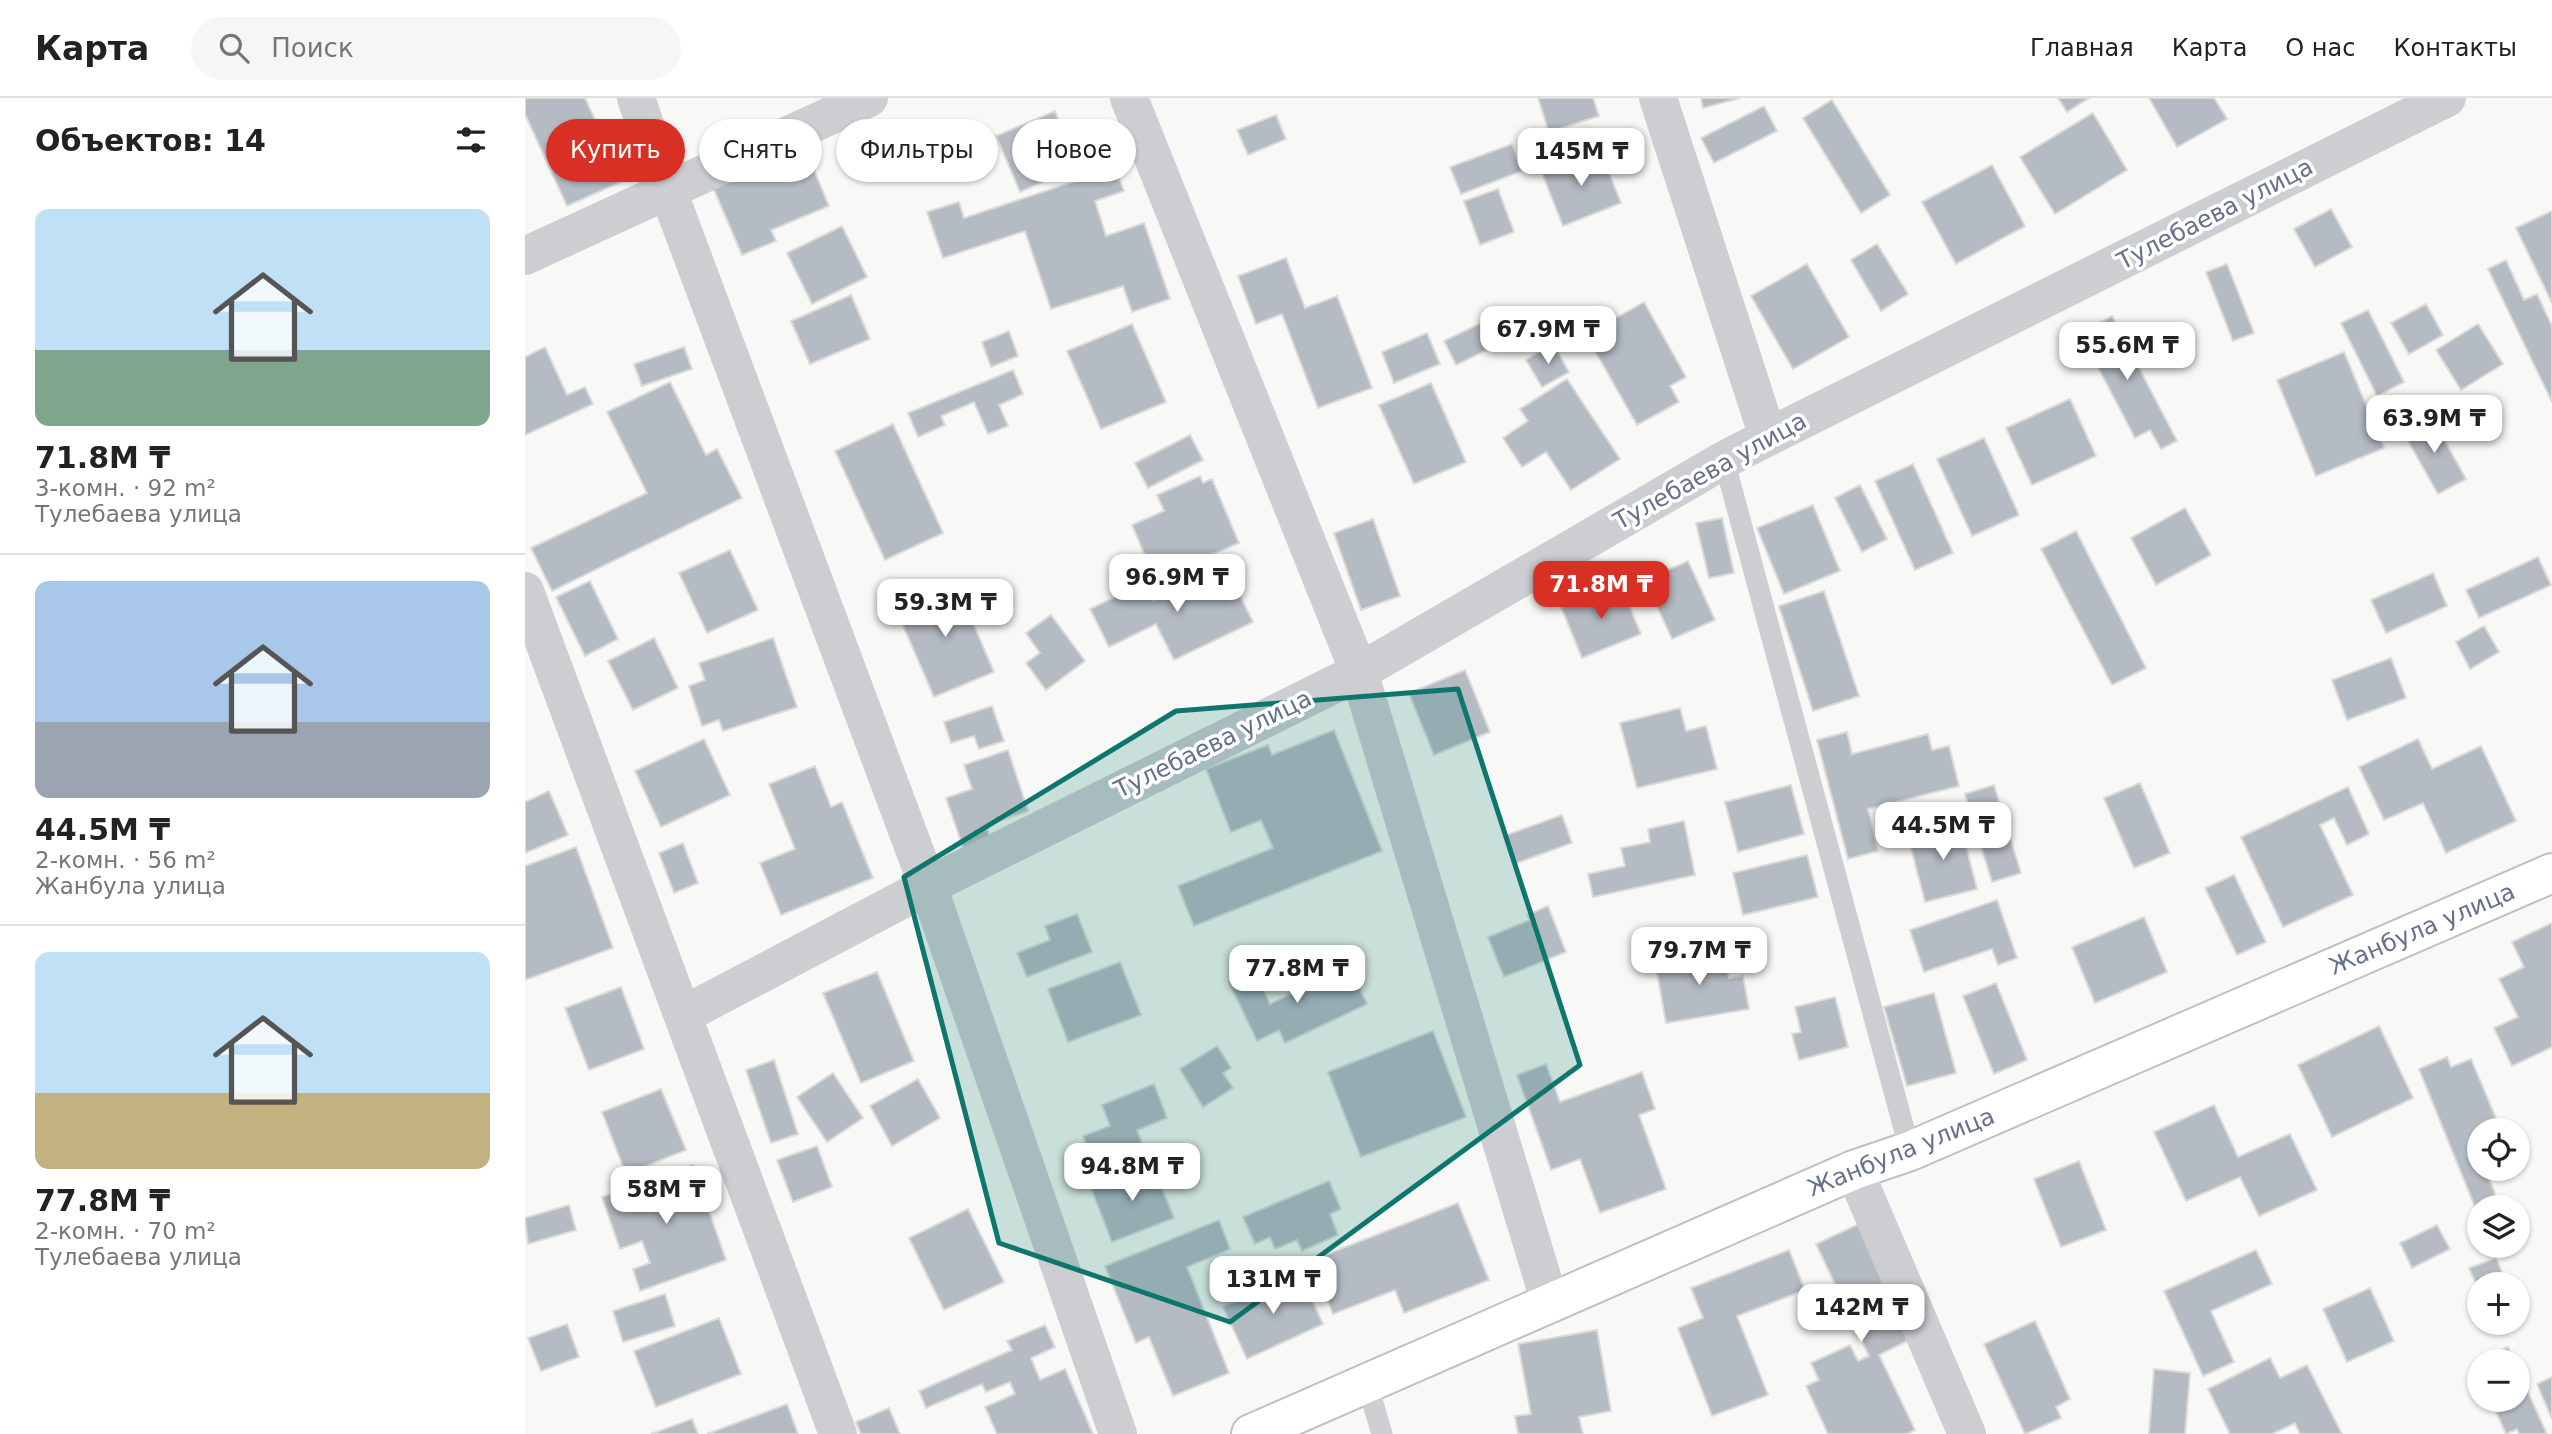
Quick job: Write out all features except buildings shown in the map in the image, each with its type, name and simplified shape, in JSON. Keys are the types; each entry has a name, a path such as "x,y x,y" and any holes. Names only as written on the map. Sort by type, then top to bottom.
{"street":[{"path":"636,98 668,191 928,886 1118,1434"},
{"path":"525,256 869,98"},
{"path":"1129,98 1359,672 1550,1303"},
{"path":"1658,98 1768,437"},
{"name":"Тулебаева улица","path":"683,1015 928,886 1359,672 1768,437 2447,98"},
{"path":"525,591 838,1434"},
{"name":"Жанбула улица","path":"1251,1434 1854,1170 1910,1151 2552,873"},
{"path":"1854,1170 1967,1434"}],"lane":[{"path":"1724,460 1910,1151"},
{"path":"1367,1383 1382,1434"}],"highlighted area":[{"path":"1458,689 1580,1065 1230,1322 999,1243 904,877 1176,711"}]}
